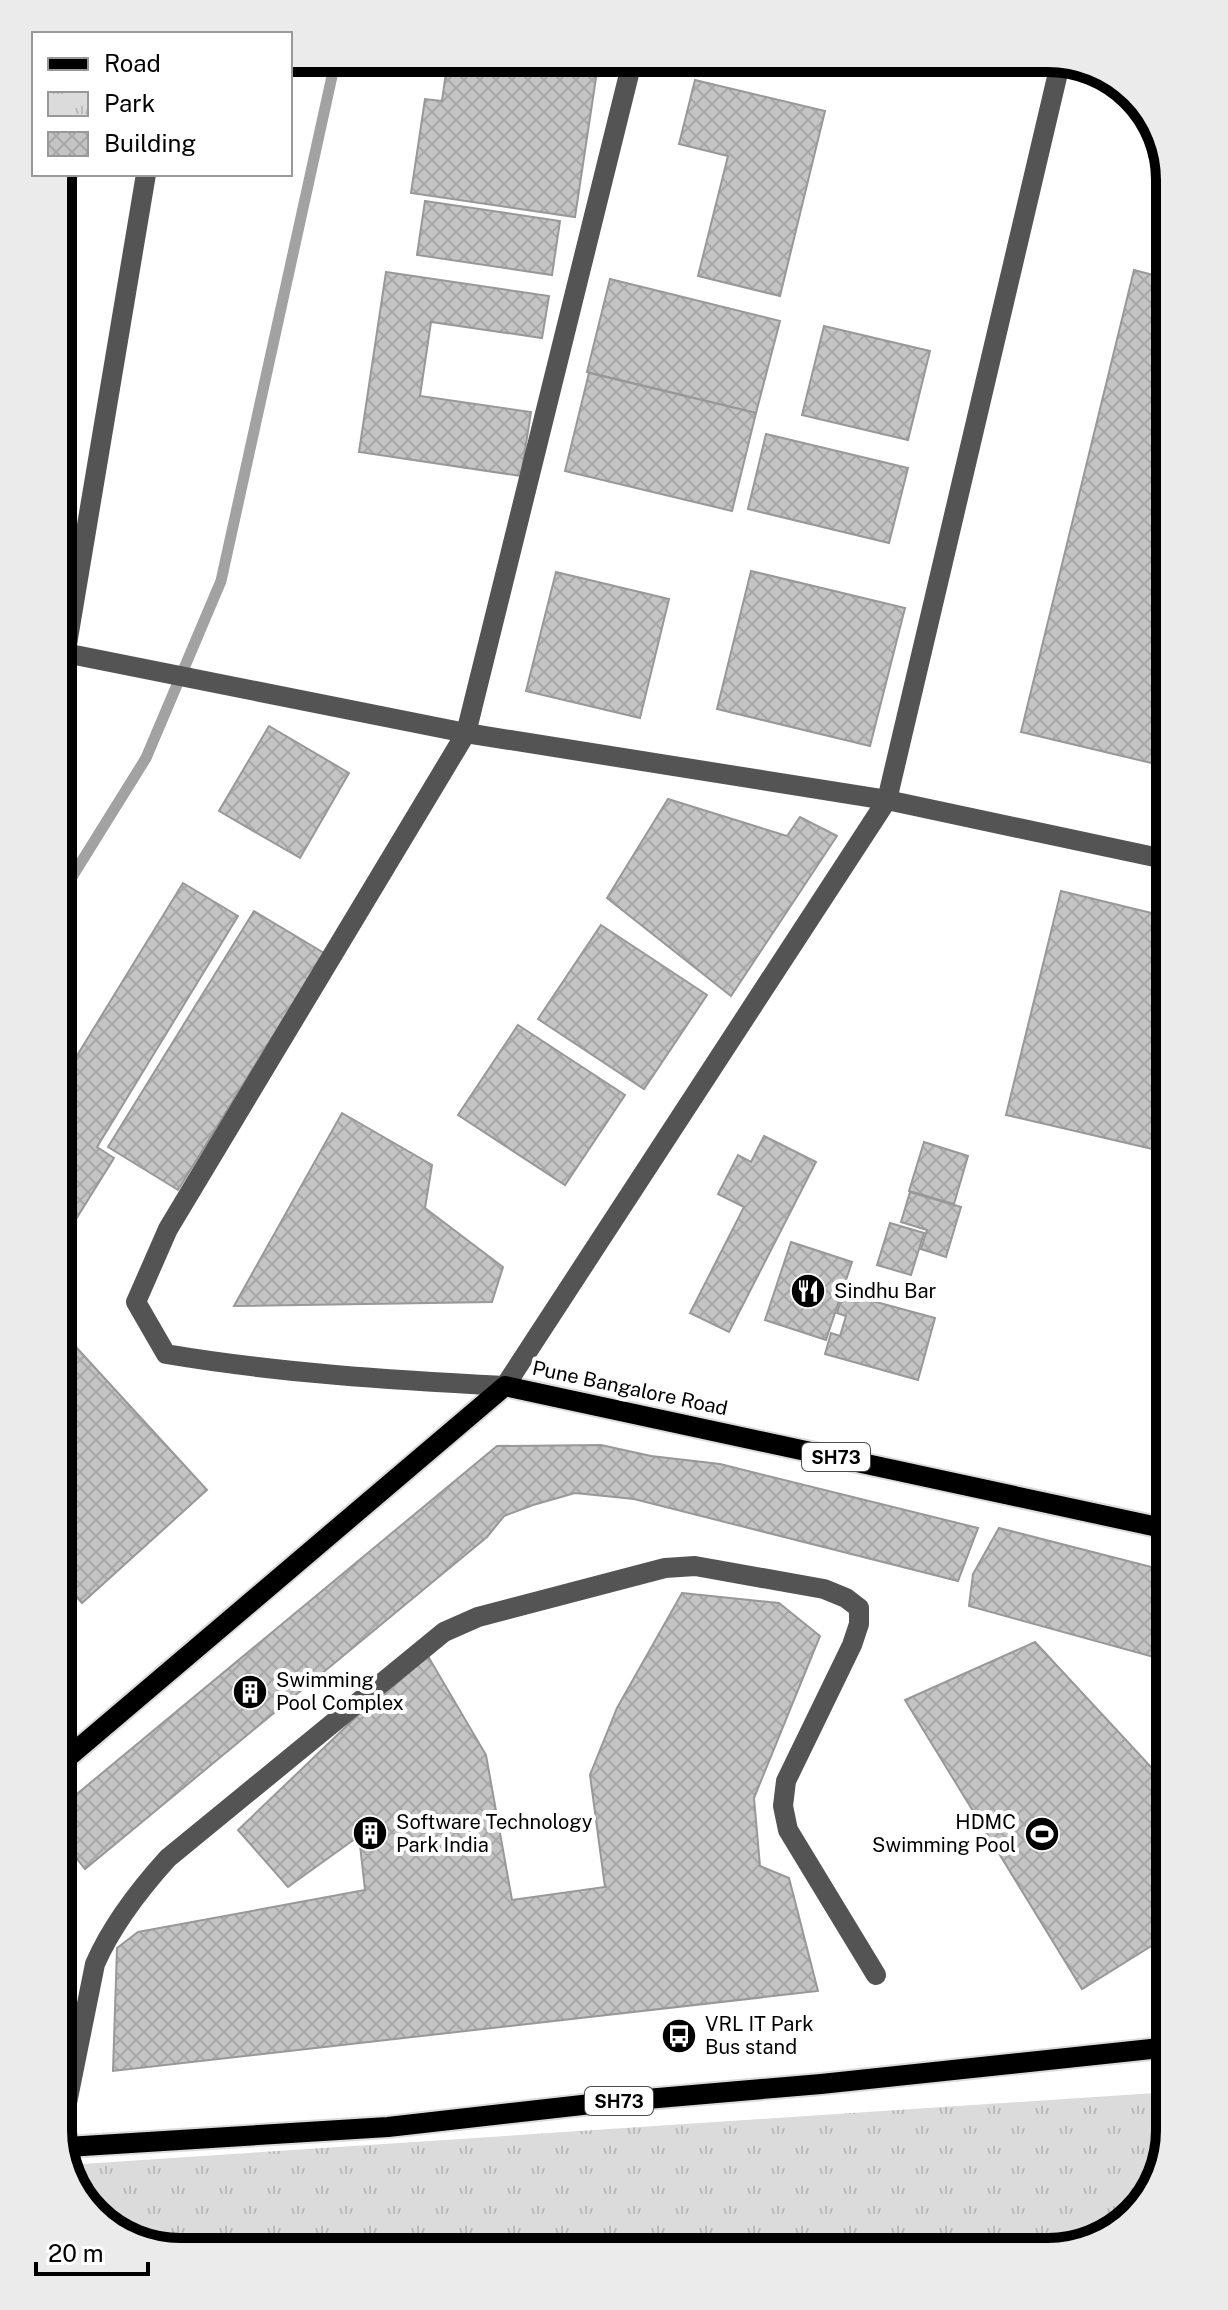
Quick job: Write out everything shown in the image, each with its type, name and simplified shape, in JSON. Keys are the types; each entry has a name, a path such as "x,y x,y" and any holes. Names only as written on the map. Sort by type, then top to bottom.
{"main road":[{"name":"Pune Bangalore Road","path":"72,1754 505,1386 1156,1527"},
{"name":"SH73","path":"74,2147 388,2127 1156,2048"}],"street":[{"path":"630,72 466,733 168,1229 136,1302 166,1354 236,1366 344,1378 505,1386 887,800 1058,72"},
{"path":"72,600 146,176"},
{"path":"72,654 466,733 887,800 1156,857"},
{"path":"72,2078 95,1964 103,1945 137,1892 168,1858 444,1632 478,1617 665,1568 695,1566 824,1589 846,1598 859,1608 859,1624 852,1645 786,1781 783,1806 788,1830 876,1975"}],"green space":[{"path":"1156,2093 1155,2144 1145,2178 1138,2190 1114,2216 1089,2230 1048,2238 173,2238 139,2230 114,2216 94,2196 78,2164"}],"building":[{"path":"446,72 597,72 575,217 411,193 425,99 442,101"},
{"path":"695,80 825,111 780,296 698,276 728,156 679,144"},
{"path":"425,201 560,221 552,275 417,255"},
{"path":"1134,270 1156,276 1156,764 1021,732"},
{"path":"386,272 549,296 542,338 431,322 420,396 531,412 521,476 359,452"},
{"path":"610,279 780,321 756,413 587,372"},
{"path":"824,326 930,351 908,440 802,415"},
{"path":"589,373 756,413 732,511 565,471"},
{"path":"766,434 908,468 889,543 748,509"},
{"path":"751,571 905,608 870,746 717,709"},
{"path":"556,572 669,599 640,718 526,691"},
{"path":"269,726 349,773 300,858 219,811"},
{"path":"668,799 787,836 800,817 837,836 731,996 607,898"},
{"path":"183,883 238,916 97,1147 114,1158 72,1226 72,1064"},
{"path":"1061,891 1156,914 1156,1150 1006,1115"},
{"path":"254,911 324,953 178,1190 108,1147"},
{"path":"601,925 707,995 644,1089 538,1019"},
{"path":"518,1025 625,1095 565,1185 458,1115"},
{"path":"342,1113 432,1165 425,1208 503,1267 492,1302 234,1306"},
{"path":"764,1136 816,1162 729,1332 690,1313 744,1207 718,1194 738,1155 751,1162"},
{"path":"924,1142 968,1156 954,1204 909,1191"},
{"path":"910,1192 961,1207 946,1257 921,1249 927,1230 901,1222"},
{"path":"890,1223 924,1233 911,1275 877,1265"},
{"name":"Sindhu Bar","path":"791,1242 852,1262 826,1340 765,1320"},
{"path":"843,1293 935,1318 918,1380 825,1354 831,1333 840,1336 846,1316 837,1313"},
{"path":"72,1343 207,1490 82,1603 72,1592"},
{"name":"Swimming Pool Complex","path":"601,1445 651,1456 720,1464 978,1528 958,1581 634,1499 575,1493 504,1516 487,1537 85,1869 72,1853 72,1798 497,1446"},
{"path":"999,1528 1156,1568 1156,1658 969,1606 973,1574"},
{"name":"Software Technology Park India","path":"682,1593 779,1603 820,1636 754,1798 760,1866 789,1878 818,1991 113,2071 117,1948 138,1932 365,1890 359,1836 288,1887 238,1830 425,1651 486,1755 512,1900 605,1887 590,1775 617,1708"},
{"path":"1035,1642 1156,1773 1156,1943 1082,1989 905,1700"}],"waterway":[{"path":"72,877 146,758 221,581 333,72"}],"place":[{"name":"Sindhu Bar","path":"808,1291"},
{"name":"Swimming Pool Complex","path":"250,1692"},
{"name":"Software Technology Park India","path":"370,1833"},
{"name":"HDMC Swimming Pool","path":"1042,1834"},
{"name":"VRL IT Park Bus stand","path":"679,2036"}]}
